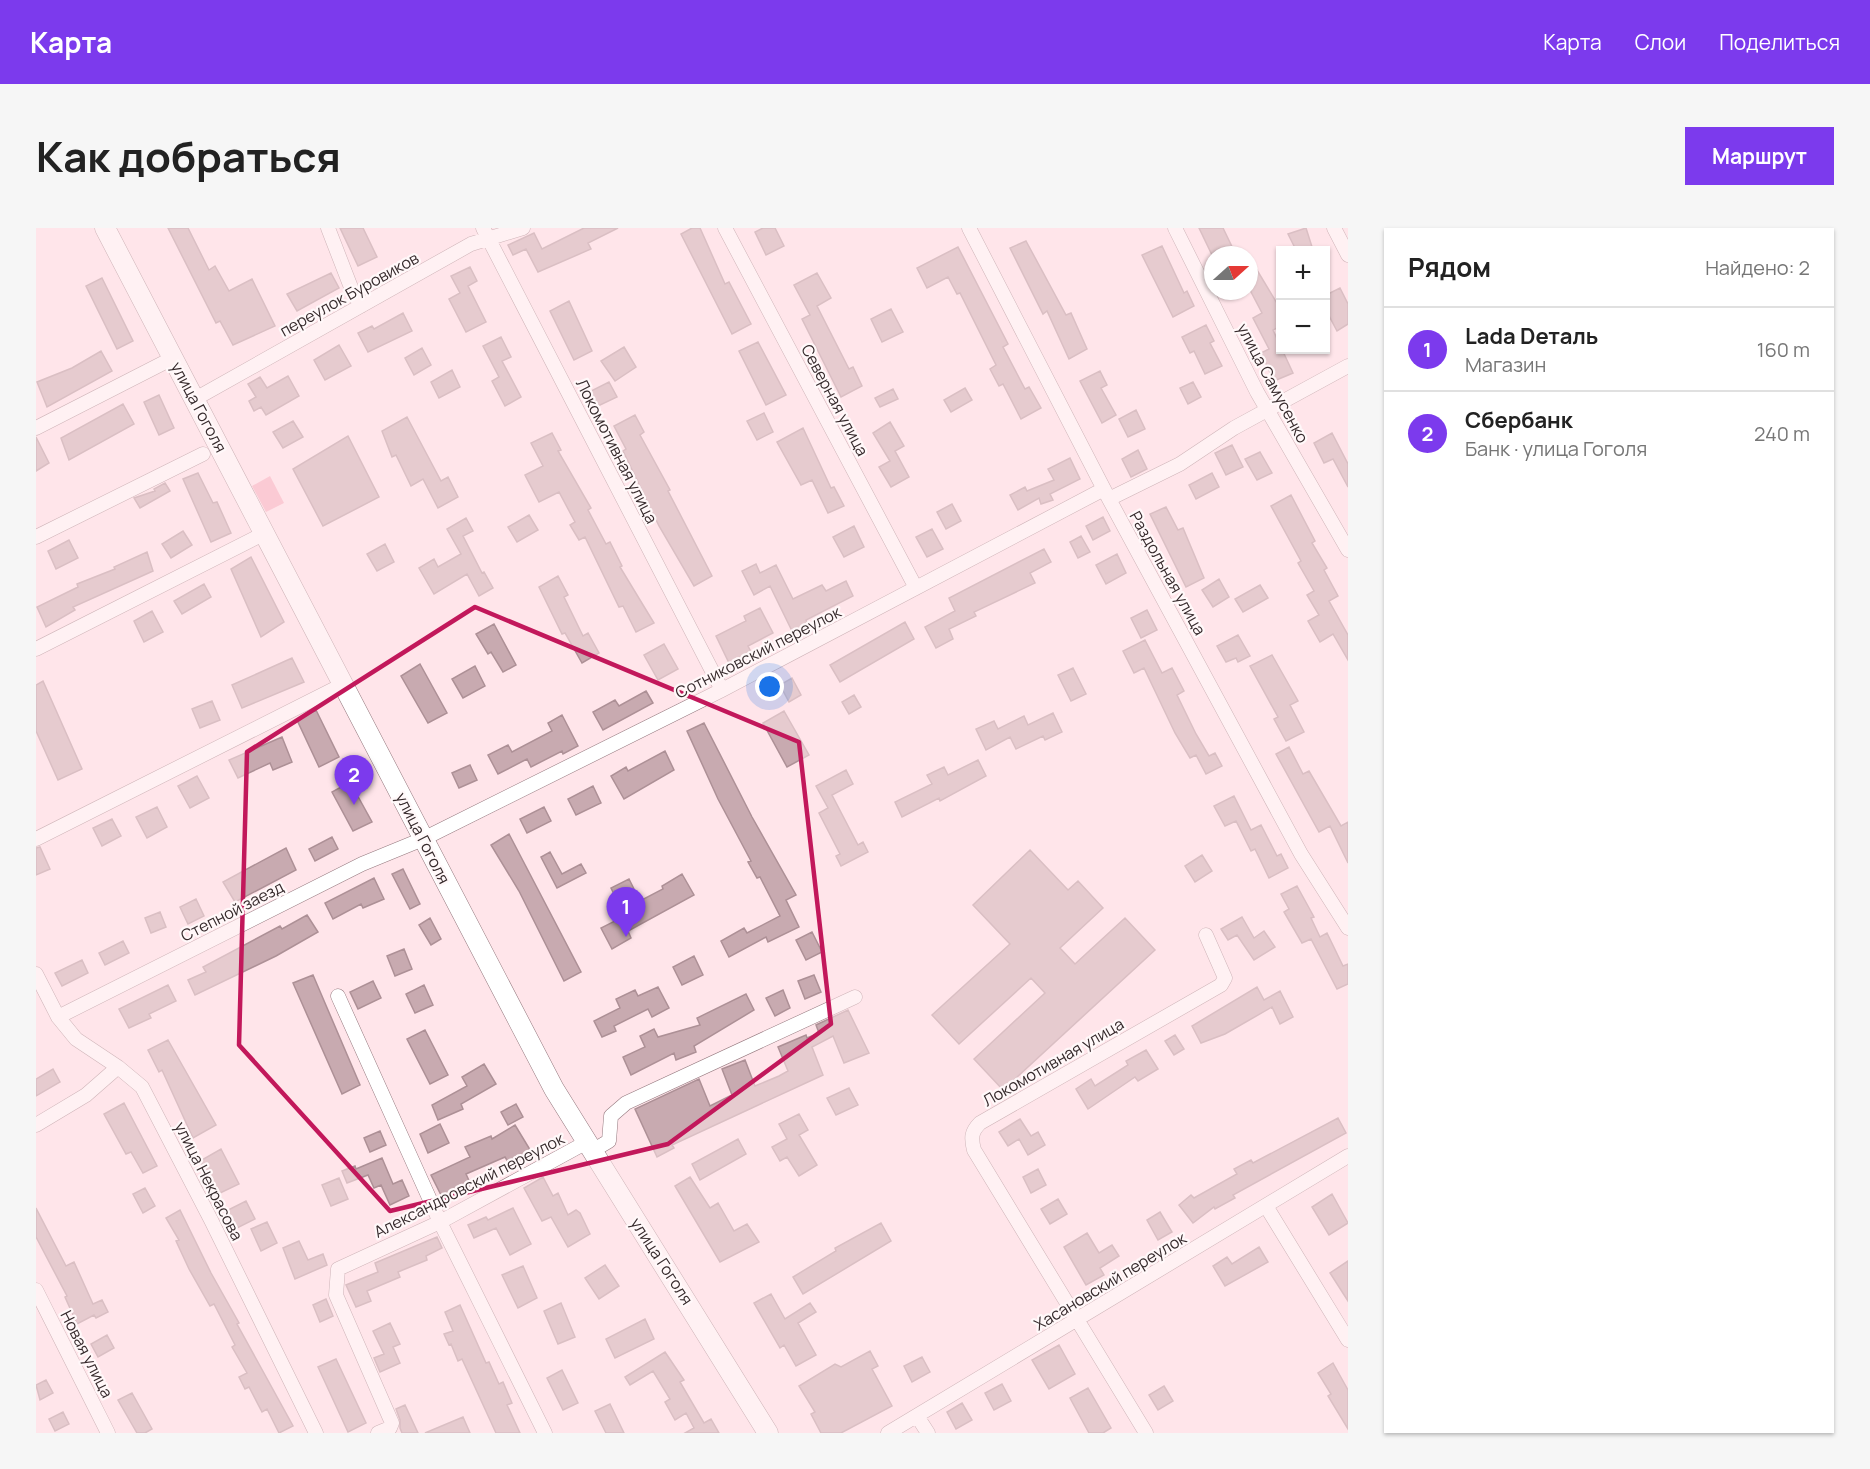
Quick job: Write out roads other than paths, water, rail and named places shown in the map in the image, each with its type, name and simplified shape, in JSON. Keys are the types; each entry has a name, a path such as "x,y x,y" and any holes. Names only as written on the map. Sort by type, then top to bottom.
{"main road":[{"name":"улица Гоголя","path":"105,228 548,1079 768,1433"}],"street":[{"path":"328,228 352,290 362,306"},
{"name":"переулок Буровиков","path":"195,399 471,244 486,233 523,228"},
{"name":"Северная улица","path":"724,228 916,588"},
{"name":"Раздольная улица","path":"969,228 1107,494 1301,854 1348,928"},
{"name":"улица Самусенко","path":"1175,228 1268,410 1348,550"},
{"path":"1334,228 1348,255"},
{"name":"Локомотивная улица","path":"486,233 722,690"},
{"path":"36,428 173,358"},
{"name":"Сотниковский переулок","path":"423,839 722,690 916,588 1107,494 1180,464 1234,428 1348,366"},
{"path":"37,535 203,454"},
{"path":"36,649 265,533"},
{"path":"36,839 344,684"},
{"name":"Степной заезд","path":"58,1017 362,864 423,839"},
{"name":"Локомотивная улица","path":"1146,1433 974,1150 973,1131 980,1123 1221,985 1225,978 1223,969 1206,935"},
{"name":"улица Некрасова","path":"36,974 58,1017 76,1038 118,1067 142,1088 211,1220 316,1433"},
{"path":"338,996 440,1222 545,1433"},
{"path":"590,1147 609,1141 611,1116 626,1103 855,997"},
{"path":"36,1125 86,1095 118,1067"},
{"name":"Александровский переулок","path":"378,1433 390,1428 392,1422 336,1295 338,1269 440,1222 590,1147"},
{"name":"Хасановский переулок","path":"888,1433 1348,1156"},
{"path":"1266,1206 1348,1340"},
{"name":"Новая улица","path":"36,1290 108,1433"},
{"path":"917,1416 928,1433"}],"place":[{"name":"Сбербанк","path":"354,805"},
{"name":"Lada Dеталь","path":"626,937"}]}
